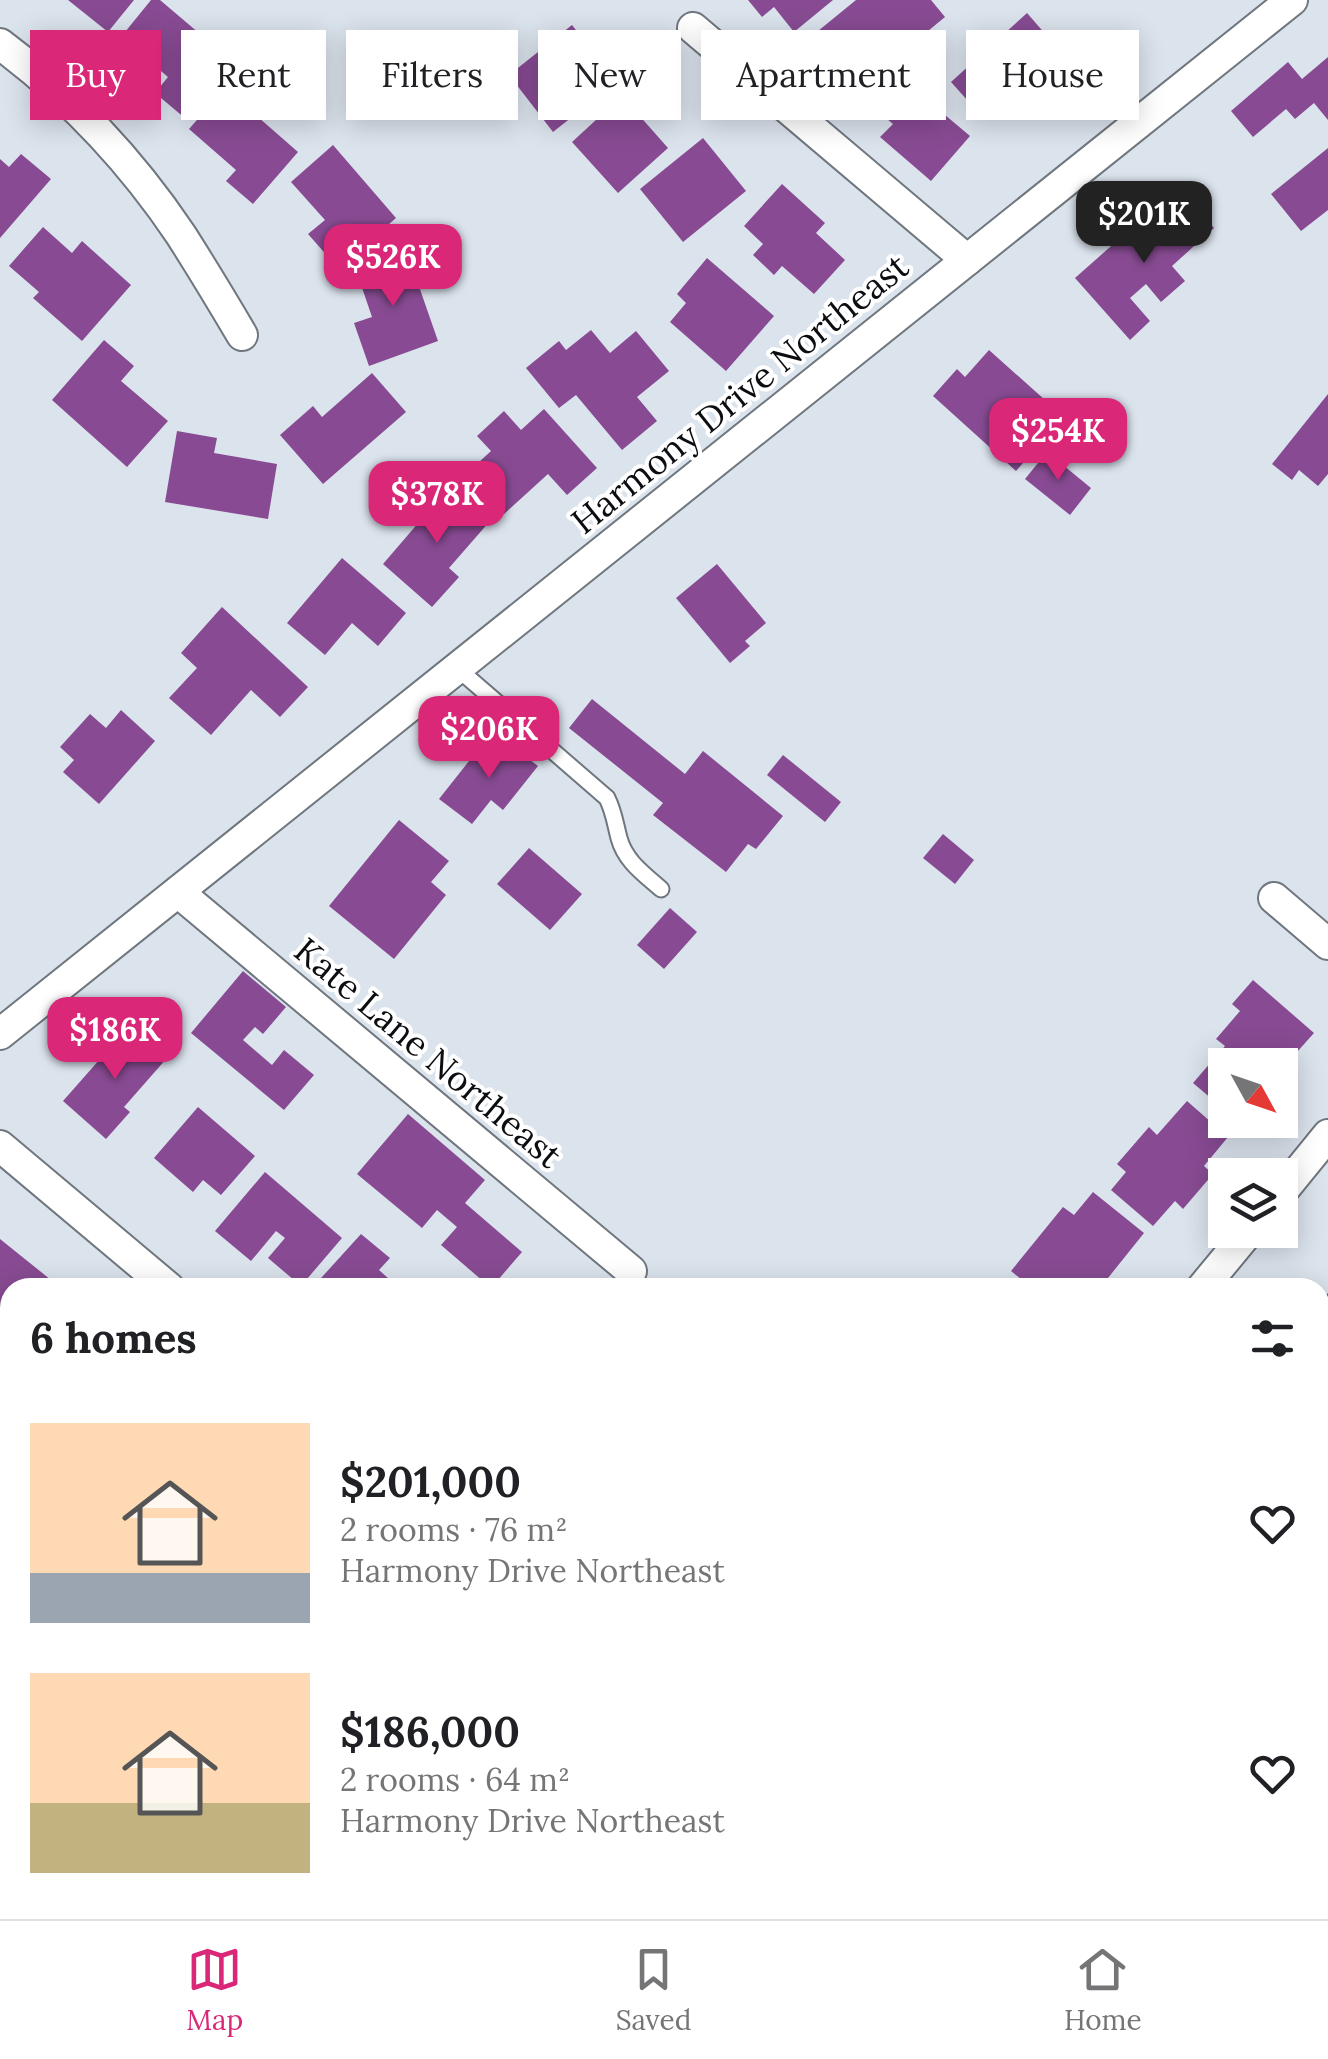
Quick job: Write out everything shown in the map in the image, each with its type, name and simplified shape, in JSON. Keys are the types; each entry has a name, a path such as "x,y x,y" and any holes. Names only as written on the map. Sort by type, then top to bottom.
{"street":[{"name":"Harmony Drive Northeast","path":"0,1034 1292,0"},
{"path":"693,28 967,260"},
{"path":"0,44 72,104 130,167 180,233 242,334"},
{"name":"Kate Lane Northeast","path":"178,892 631,1271"},
{"path":"1274,898 1328,944"},
{"path":"1298,1172 1328,1136"},
{"path":"0,1146 157,1278"},
{"path":"1210,1278 1235,1248"}],"lane":[{"path":"457,668 607,798 616,815 620,842 633,866 662,889"}],"building":[{"path":"68,0 134,0 106,30"},
{"path":"151,0 160,0 195,30 181,30 181,115 161,98 161,86 168,77 161,71 161,30 127,30"},
{"path":"748,0 833,0 796,30 774,7 762,17"},
{"path":"856,0 931,0 945,17 929,30 819,30"},
{"path":"1027,13 1042,30 1008,30"},
{"path":"538,52 538,113 518,87 518,68"},
{"path":"1328,57 1328,120 1314,103 1295,119 1286,109 1253,137 1231,111 1288,62 1302,79"},
{"path":"966,68 966,99 951,82"},
{"path":"946,116 970,136 931,181 880,137 893,124 888,120 946,120"},
{"path":"197,120 262,120 298,152 253,204 226,181 236,170 189,129"},
{"path":"544,120 568,120 553,132"},
{"path":"596,120 643,120 668,148 618,193 572,142"},
{"path":"703,138 746,191 683,242 640,189"},
{"path":"333,145 396,218 338,268 308,234 325,220 291,182"},
{"path":"1328,148 1328,210 1301,231 1271,194"},
{"path":"21,154 51,179 0,238 0,159 9,167"},
{"path":"782,184 825,223 816,233 845,260 814,294 782,266 774,275 753,255 763,244 744,226"},
{"path":"1187,196 1214,228 1172,266 1185,281 1161,302 1146,284 1130,298 1150,321 1130,340 1075,278 1127,232 1136,242"},
{"path":"43,227 72,253 82,241 131,285 82,341 33,298 39,292 9,266"},
{"path":"406,249 438,341 369,366 354,323 372,317 355,267"},
{"path":"707,258 774,316 726,371 670,322 686,303 677,294"},
{"path":"591,330 610,353 636,331 669,371 637,397 657,421 622,450 576,395 559,408 526,368 559,341 566,350"},
{"path":"104,340 134,366 121,381 168,421 127,467 52,400"},
{"path":"989,350 1045,400 1026,422 1045,438 1016,471 933,396 957,369 965,377"},
{"path":"372,373 406,412 323,484 280,435 313,406 322,417"},
{"path":"1328,394 1328,474 1318,486 1299,470 1292,480 1272,464"},
{"path":"544,409 597,468 567,495 548,474 504,514 486,495 497,485 478,463 491,451 477,436 504,411 521,430"},
{"path":"177,431 217,438 214,453 277,464 268,519 165,502"},
{"path":"1047,452 1091,488 1070,515 1025,479"},
{"path":"450,486 490,521 449,568 459,577 432,607 383,564"},
{"path":"342,558 406,613 378,646 352,623 325,655 287,623"},
{"path":"717,564 766,623 745,641 750,646 730,663 676,598"},
{"path":"222,607 308,687 280,717 251,690 211,735 169,698 197,668 181,653"},
{"path":"592,699 685,774 703,751 783,816 756,849 748,844 726,872 653,815 663,803 569,728"},
{"path":"121,710 155,741 99,804 63,772 74,760 60,747 90,714 106,728"},
{"path":"500,737 538,766 503,810 491,800 472,824 439,799 473,756 481,762"},
{"path":"783,755 841,802 825,822 767,775"},
{"path":"399,820 449,861 431,882 446,895 394,959 329,906"},
{"path":"943,834 974,860 955,884 923,858"},
{"path":"529,848 582,894 550,930 497,884"},
{"path":"670,908 697,932 664,969 637,945"},
{"path":"243,971 286,1007 263,1034 255,1027 243,1040 272,1065 284,1050 314,1075 284,1110 191,1033"},
{"path":"1253,980 1314,1033 1298,1051 1223,1048 1216,1039 1240,1011 1232,1004"},
{"path":"130,1025 167,1058 124,1107 130,1112 106,1139 63,1101"},
{"path":"1208,1066 1208,1096 1193,1083"},
{"path":"1187,1101 1208,1119 1208,1138 1227,1138 1204,1166 1208,1180 1183,1209 1175,1201 1153,1226 1111,1190 1126,1172 1117,1164 1149,1127 1157,1135"},
{"path":"198,1107 255,1156 221,1195 203,1180 193,1192 154,1158"},
{"path":"408,1114 485,1180 465,1203 522,1252 500,1278 479,1278 441,1245 457,1227 437,1210 422,1228 357,1174"},
{"path":"265,1172 342,1238 308,1278 292,1278 268,1258 285,1238 276,1231 251,1261 215,1231"},
{"path":"1093,1192 1144,1233 1108,1278 1020,1278 1011,1271 1063,1207 1074,1215"},
{"path":"361,1234 390,1258 379,1270 388,1278 321,1278"},
{"path":"0,1239 49,1278 0,1278"}]}
